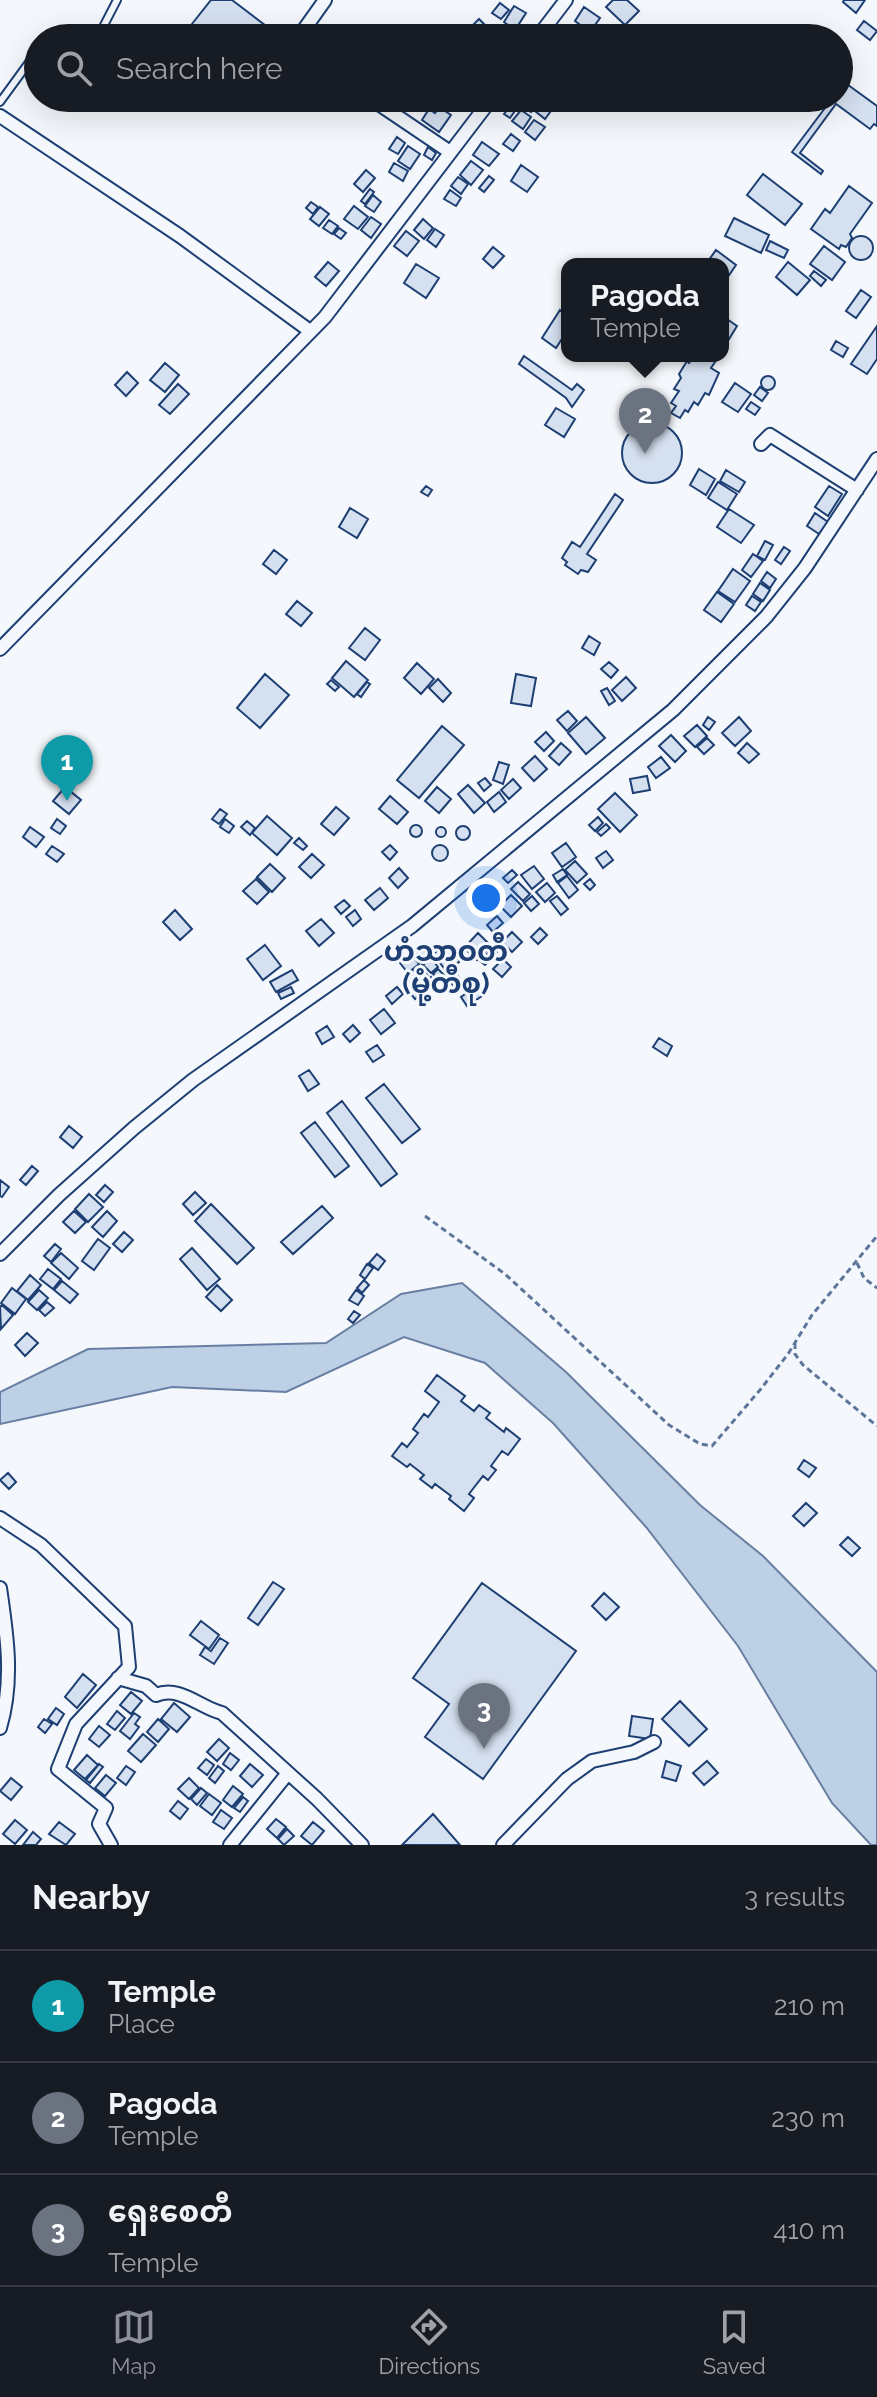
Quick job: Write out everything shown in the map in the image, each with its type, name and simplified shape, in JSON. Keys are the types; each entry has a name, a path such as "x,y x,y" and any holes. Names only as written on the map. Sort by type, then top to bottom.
{"street":[{"path":"308,24 325,0"},
{"path":"548,24 566,0"},
{"path":"391,112 450,152"},
{"path":"0,649 337,303 352,279 481,112"},
{"path":"0,116 180,236 310,331"},
{"path":"761,444 770,435 857,490"},
{"path":"0,1254 59,1195 193,1080 412,926 673,710 766,617 805,568 877,459"},
{"path":"0,1518 41,1545 125,1626 129,1667 76,1724 58,1769 106,1808 99,1824 111,1845"},
{"path":"0,1588 8,1655 6,1705 0,1728"},
{"path":"118,1678 146,1686 156,1695 163,1692 183,1694 207,1710 222,1713 317,1799 362,1845"},
{"path":"503,1845 567,1779 592,1761 634,1752 654,1742"},
{"path":"230,1845 288,1773"}],"lane":[{"path":"105,24 117,0"},
{"path":"0,102 24,69"}],"path":[{"path":"425,1216 505,1274 669,1425 700,1444 712,1446 760,1390 812,1315 877,1236"},
{"path":"857,1263 864,1278 877,1288"},
{"path":"795,1343 795,1354 803,1365 877,1426"}],"water":[{"path":"462,1283 566,1372 700,1505 763,1556 877,1672 877,1845 871,1845 832,1803 738,1646 646,1527 553,1423 485,1363 404,1337 286,1392 172,1387 0,1424 0,1392 88,1349 326,1343 401,1294"}],"building":[{"path":"211,0 232,0 263,24 192,24"},
{"path":"613,0 627,0 639,11 624,24 606,7"},
{"path":"844,0 865,0 856,13"},
{"path":"500,3 509,10 501,19 492,13"},
{"path":"514,6 526,13 519,24 504,22"},
{"path":"584,7 600,18 596,24 575,21"},
{"path":"864,21 877,31 870,40 857,30"},
{"path":"853,89 877,106 877,126 874,124 870,129 847,112 853,112"},
{"path":"427,112 446,112 451,115 439,132 422,120"},
{"path":"519,112 531,117 523,129 512,121"},
{"path":"536,112 550,112 545,119"},
{"path":"822,112 830,112 800,153 823,171 821,174 792,152"},
{"path":"534,120 545,127 535,140 525,132"},
{"path":"511,134 520,141 513,151 503,144"},
{"path":"397,137 405,143 398,154 389,149"},
{"path":"482,142 499,154 489,166 473,155"},
{"path":"408,146 420,154 410,169 398,161"},
{"path":"428,147 436,153 432,160 424,155"},
{"path":"471,161 483,170 471,185 460,175"},
{"path":"394,163 408,171 403,181 389,172"},
{"path":"521,165 538,177 527,192 511,181"},
{"path":"366,170 375,178 363,192 354,184"},
{"path":"763,174 802,204 785,225 747,195"},
{"path":"489,176 494,180 484,192 479,188"},
{"path":"458,177 468,184 461,194 451,186"},
{"path":"849,186 872,203 850,234 852,238 846,247 841,245 839,249 811,229 825,209 830,213"},
{"path":"370,189 374,192 365,204 361,201"},
{"path":"450,190 461,198 456,206 444,199"},
{"path":"373,195 381,202 374,212 365,206"},
{"path":"311,202 318,207 313,214 306,208"},
{"path":"354,206 368,217 358,229 344,219"},
{"path":"320,207 329,214 319,226 310,219"},
{"path":"371,217 381,224 371,238 361,230"},
{"path":"734,218 769,235 761,253 725,236"},
{"path":"423,219 433,228 424,239 414,230"},
{"path":"329,220 338,226 332,234 323,228"},
{"path":"339,228 346,233 341,239 334,234"},
{"path":"435,229 444,235 436,247 427,240"},
{"path":"406,231 419,241 407,256 394,246"},
{"path":"861,236 872,243 873,248 866,259 861,260 850,253 849,248 856,237"},
{"path":"770,241 788,250 784,258 766,250"},
{"path":"824,246 845,262 832,280 810,264"},
{"path":"493,247 504,256 493,268 483,259"},
{"path":"716,250 727,258 710,258"},
{"path":"729,260 736,265 729,275"},
{"path":"328,262 339,271 326,286 315,277"},
{"path":"788,262 810,280 797,295 776,277"},
{"path":"416,264 439,278 426,298 404,283"},
{"path":"814,271 826,280 821,286 810,276"},
{"path":"861,290 871,297 856,318 846,311"},
{"path":"560,310 561,340 556,348 542,338"},
{"path":"729,320 737,326 729,339"},
{"path":"877,326 877,359 867,374 851,364"},
{"path":"836,341 848,348 843,357 831,350"},
{"path":"524,356 572,390 577,384 584,390 572,407 566,398 519,364"},
{"path":"686,362 715,362 711,368 719,373 709,395 705,393 698,405 694,402 680,418 671,413 676,406 671,403 679,391 674,389 681,378 679,374"},
{"path":"165,363 179,375 165,392 150,380"},
{"path":"127,372 138,383 126,396 115,385"},
{"path":"768,376 775,383 768,390 761,383"},
{"path":"735,383 751,394 738,412 722,402"},
{"path":"178,384 189,394 170,414 159,405"},
{"path":"760,387 768,393 762,401 754,395"},
{"path":"751,402 760,408 755,415 746,409"},
{"path":"556,408 575,419 564,437 545,425"},
{"path":"652,423 673,432 682,453 673,474 652,483 631,474 622,453 631,432"},
{"path":"699,469 715,479 706,495 690,485"},
{"path":"726,470 745,482 739,492 720,481"},
{"path":"718,482 737,494 727,510 708,498"},
{"path":"426,486 432,490 428,496 421,492"},
{"path":"829,486 842,494 828,516 815,507"},
{"path":"615,494 623,500 587,554 596,560 588,572 581,570 578,574 565,565 567,562 562,558 572,542 580,547"},
{"path":"350,508 368,519 357,538 339,527"},
{"path":"729,509 754,525 741,543 717,527"},
{"path":"815,513 828,522 819,534 807,526"},
{"path":"765,541 773,545 765,560 757,556"},
{"path":"784,547 790,551 781,564 775,560"},
{"path":"274,550 287,560 276,574 263,564"},
{"path":"753,554 763,561 751,577 742,570"},
{"path":"733,569 750,581 735,602 718,591"},
{"path":"767,572 776,579 770,588 761,581"},
{"path":"760,583 770,590 763,601 753,594"},
{"path":"717,592 734,604 721,622 704,610"},
{"path":"752,596 761,602 755,611 746,605"},
{"path":"297,601 312,613 301,626 286,614"},
{"path":"365,628 380,640 365,660 349,648"},
{"path":"589,636 600,643 594,655 582,648"},
{"path":"346,661 368,680 354,697 332,678"},
{"path":"609,662 618,670 611,678 601,669"},
{"path":"417,663 434,679 421,694 404,678"},
{"path":"265,674 289,695 260,728 237,708"},
{"path":"516,674 536,678 531,706 511,703"},
{"path":"626,677 636,688 622,701 612,690"},
{"path":"438,679 451,693 443,702 429,688"},
{"path":"331,680 339,687 335,691 327,684"},
{"path":"367,682 370,684 361,697 357,694"},
{"path":"607,688 615,701 609,705 601,691"},
{"path":"568,711 577,721 567,731 557,720"},
{"path":"586,717 605,738 586,754 568,733"},
{"path":"708,717 715,722 709,730 703,725"},
{"path":"739,717 751,731 735,746 722,733"},
{"path":"697,725 707,736 695,747 684,736"},
{"path":"442,726 464,745 419,798 397,780"},
{"path":"546,732 554,741 544,751 535,742"},
{"path":"671,735 686,751 675,762 659,746"},
{"path":"707,738 714,745 704,754 697,747"},
{"path":"561,743 571,752 559,765 549,756"},
{"path":"747,743 759,754 749,763 738,753"},
{"path":"535,756 547,769 534,781 522,768"},
{"path":"661,757 670,768 656,778 648,767"},
{"path":"499,762 509,765 503,784 493,780"},
{"path":"647,776 650,790 633,793 630,779"},
{"path":"485,778 491,785 484,791 478,783"},
{"path":"513,779 521,788 509,799 501,790"},
{"path":"468,785 485,803 474,813 458,794"},
{"path":"65,787 81,800 69,814 53,801"},
{"path":"437,787 451,799 439,813 425,801"},
{"path":"499,792 506,802 494,812 487,802"},
{"path":"615,793 637,815 620,832 598,809"},
{"path":"390,796 408,812 397,824 379,809"},
{"path":"336,807 349,818 334,835 321,824"},
{"path":"220,809 227,814 219,824 212,819"},
{"path":"267,816 292,838 277,855 252,833"},
{"path":"598,817 603,823 595,831 589,825"},
{"path":"57,819 66,826 60,834 51,828"},
{"path":"225,819 234,826 229,833 220,827"},
{"path":"247,821 255,828 250,835 241,827"},
{"path":"606,824 610,828 601,836 597,832"},
{"path":"416,825 422,831 416,837 410,831"},
{"path":"463,826 470,833 463,840 456,833"},
{"path":"30,827 44,837 36,847 23,837"},
{"path":"441,827 446,832 441,837 436,832"},
{"path":"299,838 307,846 303,850 294,843"},
{"path":"566,843 576,857 562,867 552,853"},
{"path":"390,845 397,852 390,860 382,852"},
{"path":"437,845 443,845 448,853 446,859 437,861 432,856 432,850"},
{"path":"52,846 64,854 57,862 46,854"},
{"path":"606,851 613,860 603,868 596,858"},
{"path":"312,854 324,865 311,878 299,867"},
{"path":"575,861 587,874 577,883 565,870"},
{"path":"270,864 285,878 272,892 257,877"},
{"path":"534,866 544,879 532,889 521,875"},
{"path":"399,868 408,878 398,888 389,878"},
{"path":"563,869 567,875 557,882 553,875"},
{"path":"512,870 517,875 508,883 503,878"},
{"path":"567,876 578,890 569,898 558,883"},
{"path":"256,879 269,892 257,904 243,891"},
{"path":"590,879 595,885 590,890 584,884"},
{"path":"518,882 530,894 523,901 511,889"},
{"path":"547,883 555,893 545,902 536,892"},
{"path":"380,888 388,898 374,910 365,900"},
{"path":"511,895 522,906 511,917 500,906"},
{"path":"532,896 539,904 531,911 524,903"},
{"path":"557,896 568,909 561,915 550,901"},
{"path":"344,900 350,906 341,914 335,907"},
{"path":"175,910 192,929 180,940 163,922"},
{"path":"355,910 361,919 353,926 346,917"},
{"path":"497,916 503,923 493,932 487,925"},
{"path":"321,919 334,933 319,946 306,931"},
{"path":"540,928 547,935 538,944 531,937"},
{"path":"512,932 522,942 512,952 502,942"},
{"path":"478,933 491,946 477,960 464,948"},
{"path":"446,944 460,961 447,972 433,954"},
{"path":"265,945 281,966 263,980 247,959"},
{"path":"423,948 430,956 422,964 415,956"},
{"path":"493,948 497,952 485,965 480,961"},
{"path":"411,954 419,964 408,973 400,963"},
{"path":"431,958 438,967 431,973 423,965"},
{"path":"503,959 511,967 502,977 493,969"},
{"path":"419,965 428,976 415,988 406,977"},
{"path":"438,969 446,977 441,982 433,974"},
{"path":"292,970 298,980 276,992 270,982"},
{"path":"455,973 461,980 454,986 448,979"},
{"path":"431,977 436,983 415,999 410,993"},
{"path":"478,985 485,994 467,1006 461,997"},
{"path":"291,987 294,993 281,999 278,993"},
{"path":"397,987 403,994 392,1004 386,996"},
{"path":"384,1009 395,1023 381,1034 370,1020"},
{"path":"353,1025 360,1033 350,1042 343,1034"},
{"path":"327,1026 334,1037 322,1044 316,1033"},
{"path":"659,1038 672,1046 667,1056 653,1047"},
{"path":"377,1045 384,1055 373,1062 366,1052"},
{"path":"309,1070 319,1084 308,1091 299,1076"},
{"path":"384,1084 420,1129 402,1143 366,1098"},
{"path":"342,1101 397,1174 381,1186 327,1113"},
{"path":"315,1122 349,1166 335,1177 301,1133"},
{"path":"69,1126 82,1137 73,1148 60,1137"},
{"path":"32,1166 38,1171 26,1185 20,1180"},
{"path":"0,1180 9,1187 2,1197 0,1196"},
{"path":"105,1185 113,1192 104,1202 96,1195"},
{"path":"195,1192 206,1203 193,1215 183,1204"},
{"path":"89,1194 103,1207 88,1222 75,1209"},
{"path":"211,1204 254,1248 237,1264 195,1221"},
{"path":"322,1206 333,1218 293,1254 281,1242"},
{"path":"74,1211 86,1222 75,1233 63,1222"},
{"path":"107,1211 117,1221 103,1237 92,1227"},
{"path":"124,1232 133,1240 122,1252 113,1244"},
{"path":"98,1239 110,1248 94,1270 82,1261"},
{"path":"55,1244 61,1249 51,1262 44,1256"},
{"path":"192,1248 220,1279 207,1290 180,1259"},
{"path":"61,1253 78,1268 69,1279 51,1263"},
{"path":"377,1254 385,1261 378,1270 369,1263"},
{"path":"367,1264 373,1268 365,1279 360,1275"},
{"path":"48,1269 61,1279 53,1289 40,1279"},
{"path":"30,1275 41,1285 28,1300 17,1291"},
{"path":"364,1280 369,1285 362,1293 357,1288"},
{"path":"62,1281 78,1294 70,1303 54,1290"},
{"path":"217,1285 232,1300 221,1311 206,1297"},
{"path":"12,1288 26,1299 15,1314 1,1303"},
{"path":"39,1290 48,1298 37,1310 28,1302"},
{"path":"356,1290 364,1296 358,1305 349,1300"},
{"path":"47,1302 54,1308 45,1316 39,1310"},
{"path":"2,1305 13,1315 1,1329 0,1307"},
{"path":"354,1311 360,1315 353,1323 348,1319"},
{"path":"27,1333 38,1343 25,1356 15,1345"},
{"path":"437,1375 465,1396 461,1401 474,1411 479,1405 490,1413 486,1418 504,1432 506,1428 520,1439 508,1455 502,1451 491,1466 496,1470 488,1480 483,1476 469,1494 474,1498 464,1511 435,1484 432,1488 420,1479 424,1475 410,1464 407,1467 392,1456 402,1443 407,1447 418,1433 413,1429 424,1414 428,1417 439,1402 425,1391"},
{"path":"804,1460 816,1468 809,1477 798,1469"},
{"path":"8,1473 16,1482 9,1489 0,1480"},
{"path":"806,1503 817,1513 804,1526 793,1516"},
{"path":"848,1537 860,1548 852,1556 840,1545"},
{"path":"273,1582 284,1589 258,1625 248,1618"},
{"path":"482,1583 576,1651 483,1779 425,1737 449,1704 413,1678"},
{"path":"604,1593 619,1607 606,1620 592,1606"},
{"path":"201,1621 219,1635 209,1649 190,1635"},
{"path":"220,1638 228,1643 214,1664 200,1655 205,1647 211,1651"},
{"path":"83,1674 96,1685 77,1708 65,1697"},
{"path":"131,1692 142,1701 131,1714 120,1705"},
{"path":"680,1701 707,1729 689,1746 662,1719"},
{"path":"174,1703 190,1717 177,1732 161,1719"},
{"path":"56,1708 64,1714 57,1725 48,1719"},
{"path":"117,1711 125,1718 115,1730 107,1724"},
{"path":"134,1713 140,1717 135,1724 139,1727 130,1739 120,1731"},
{"path":"632,1716 653,1719 650,1739 629,1736"},
{"path":"44,1719 52,1724 45,1733 38,1727"},
{"path":"158,1719 169,1729 158,1742 147,1732"},
{"path":"99,1726 110,1735 99,1747 89,1739"},
{"path":"143,1734 156,1745 141,1762 128,1751"},
{"path":"219,1739 229,1748 217,1761 207,1752"},
{"path":"230,1753 239,1760 231,1770 223,1764"},
{"path":"87,1755 98,1765 85,1779 74,1770"},
{"path":"206,1759 214,1765 207,1775 198,1768"},
{"path":"666,1761 681,1766 676,1781 662,1777"},
{"path":"707,1761 718,1773 704,1785 693,1773"},
{"path":"99,1764 103,1767 90,1783 86,1780"},
{"path":"250,1764 263,1775 252,1787 240,1776"},
{"path":"126,1766 135,1772 126,1785 117,1778"},
{"path":"218,1766 224,1771 215,1783 209,1778"},
{"path":"106,1775 116,1783 105,1796 95,1788"},
{"path":"11,1778 22,1787 11,1800 0,1791"},
{"path":"189,1778 199,1788 189,1799 178,1789"},
{"path":"233,1786 243,1794 232,1807 223,1800"},
{"path":"201,1788 207,1793 197,1805 191,1799"},
{"path":"209,1794 221,1803 212,1815 200,1806"},
{"path":"243,1797 248,1801 240,1812 234,1808"},
{"path":"178,1801 188,1809 180,1819 170,1811"},
{"path":"221,1810 232,1818 224,1829 213,1822"},
{"path":"433,1814 460,1845 402,1845"},
{"path":"276,1819 286,1827 277,1838 267,1829"},
{"path":"15,1820 27,1830 15,1844 3,1834"},
{"path":"59,1822 75,1834 66,1845 49,1834"},
{"path":"313,1822 324,1831 312,1845 301,1836"},
{"path":"287,1829 294,1836 284,1845 278,1839"},
{"path":"33,1832 41,1839 36,1845 23,1845"}],"place":[{"name":"Pagoda","path":"645,454"},
{"name":"Temple","path":"67,801"},
{"name":"ရှေးစေတီ","path":"484,1749"}],"district":[{"name":"ဟံသာဝတီ (မုံ့တီစု)","path":"446,967"}]}
